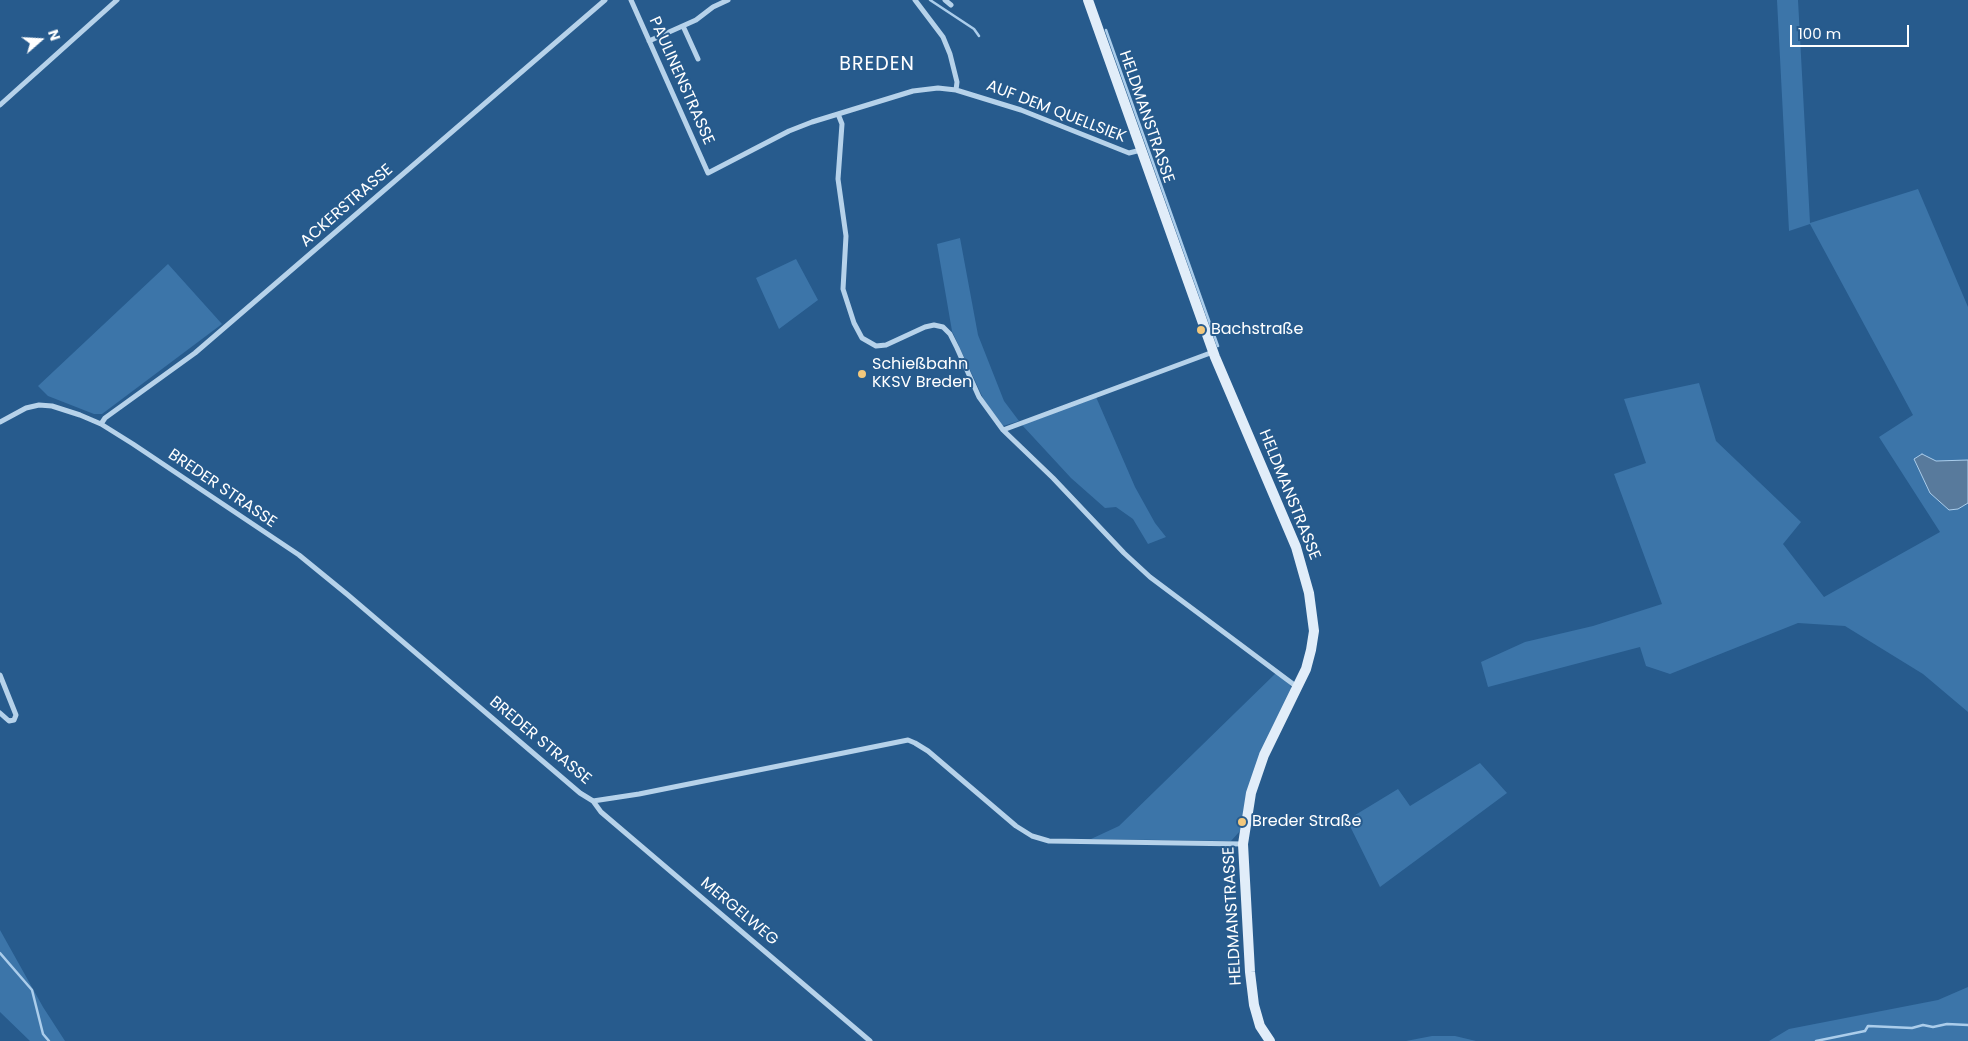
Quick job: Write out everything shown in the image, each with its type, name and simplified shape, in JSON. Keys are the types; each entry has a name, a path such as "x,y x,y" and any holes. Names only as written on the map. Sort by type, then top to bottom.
{"main road":[{"name":"HELDMANSTRASSE","path":"1088,0 1213,352 1286,523 1304,569 1309,593 1314,631 1312,650 1298,687 1264,755 1250,793 1243,844 1250,972 1254,1005 1260,1026 1270,1041"}],"street":[{"path":"0,105 117,0"},
{"name":"ACKERSTRASSE","path":"101,424 105,418 195,353 605,0"},
{"name":"PAULINENSTRASSE","path":"631,0 708,173"},
{"path":"650,41 696,20 713,7 728,0"},
{"path":"914,0 943,37 950,54 957,82 956,90"},
{"path":"945,0 951,5"},
{"path":"683,26 698,59"},
{"name":"AUF DEM QUELLSIEK","path":"708,173 789,131 838,114 924,89 938,88 956,90 1022,110 1129,153 1142,150"},
{"path":"838,114 842,124 838,179 846,236 843,289 854,323 862,338 876,346 886,345 926,327 934,325 943,327 950,334 979,397 1003,430 1053,478 1124,553 1150,577 1298,687"},
{"path":"1003,430 1213,352"},
{"name":"BREDER STRASSE","path":"0,422 26,408 39,405 62,408 101,424 299,555 348,594 580,793 593,801 639,794 908,740 916,742 928,751 1016,826 1032,836 1049,841 1243,844"},
{"path":"0,674 16,715 14,720 9,721 0,713"},
{"name":"MERGELWEG","path":"593,801 601,812 870,1041"}],"shaded area":[{"path":"1777,0 1798,0 1810,223 1918,189 1968,307 1968,712 1923,674 1845,626 1798,623 1670,674 1646,666 1640,647 1488,687 1481,662 1525,642 1593,626 1662,604 1614,474 1646,463 1624,399 1699,383 1716,441 1801,522 1783,544 1824,597 1940,532 1879,437 1913,415 1810,224 1789,231"},
{"path":"960,238 978,335 1004,401 1019,421 1003,426 983,398 952,331 937,244"},
{"path":"796,259 818,300 779,329 756,278"},
{"path":"168,264 222,324 102,414 94,414 48,396 38,386"},
{"path":"1096,397 1135,487 1155,523 1166,537 1148,544 1133,519 1116,507 1105,508 1071,478 1022,425"},
{"path":"1922,454 1936,461 1968,460 1968,503 1958,509 1949,510 1930,493 1914,459"},
{"path":"1276,673 1290,685 1292,691 1240,831 1231,841 1091,839 1119,826"},
{"path":"1480,763 1507,793 1380,887 1347,820 1398,789 1410,806"},
{"path":"0,930 43,1007 65,1041 30,1041 0,1012"},
{"path":"1968,987 1968,1041 1769,1041 1789,1029 1938,1000"},
{"path":"1432,1036 1455,1036 1476,1041 1406,1041"}],"waterway":[{"path":"930,0 974,29 979,36"},
{"path":"1106,30 1218,346"},
{"path":"0,953 32,990 43,1034 49,1041"},
{"path":"1816,1041 1865,1031 1868,1026 1912,1028 1923,1025 1933,1027 1947,1024 1968,1025"}],"place":[{"name":"Bachstraße","path":"1201,330"},
{"name":"Schießbahn KKSV Breden","path":"862,374"},
{"name":"Breder Straße","path":"1242,822"}],"district":[{"name":"BREDEN","path":"877,65"}]}
